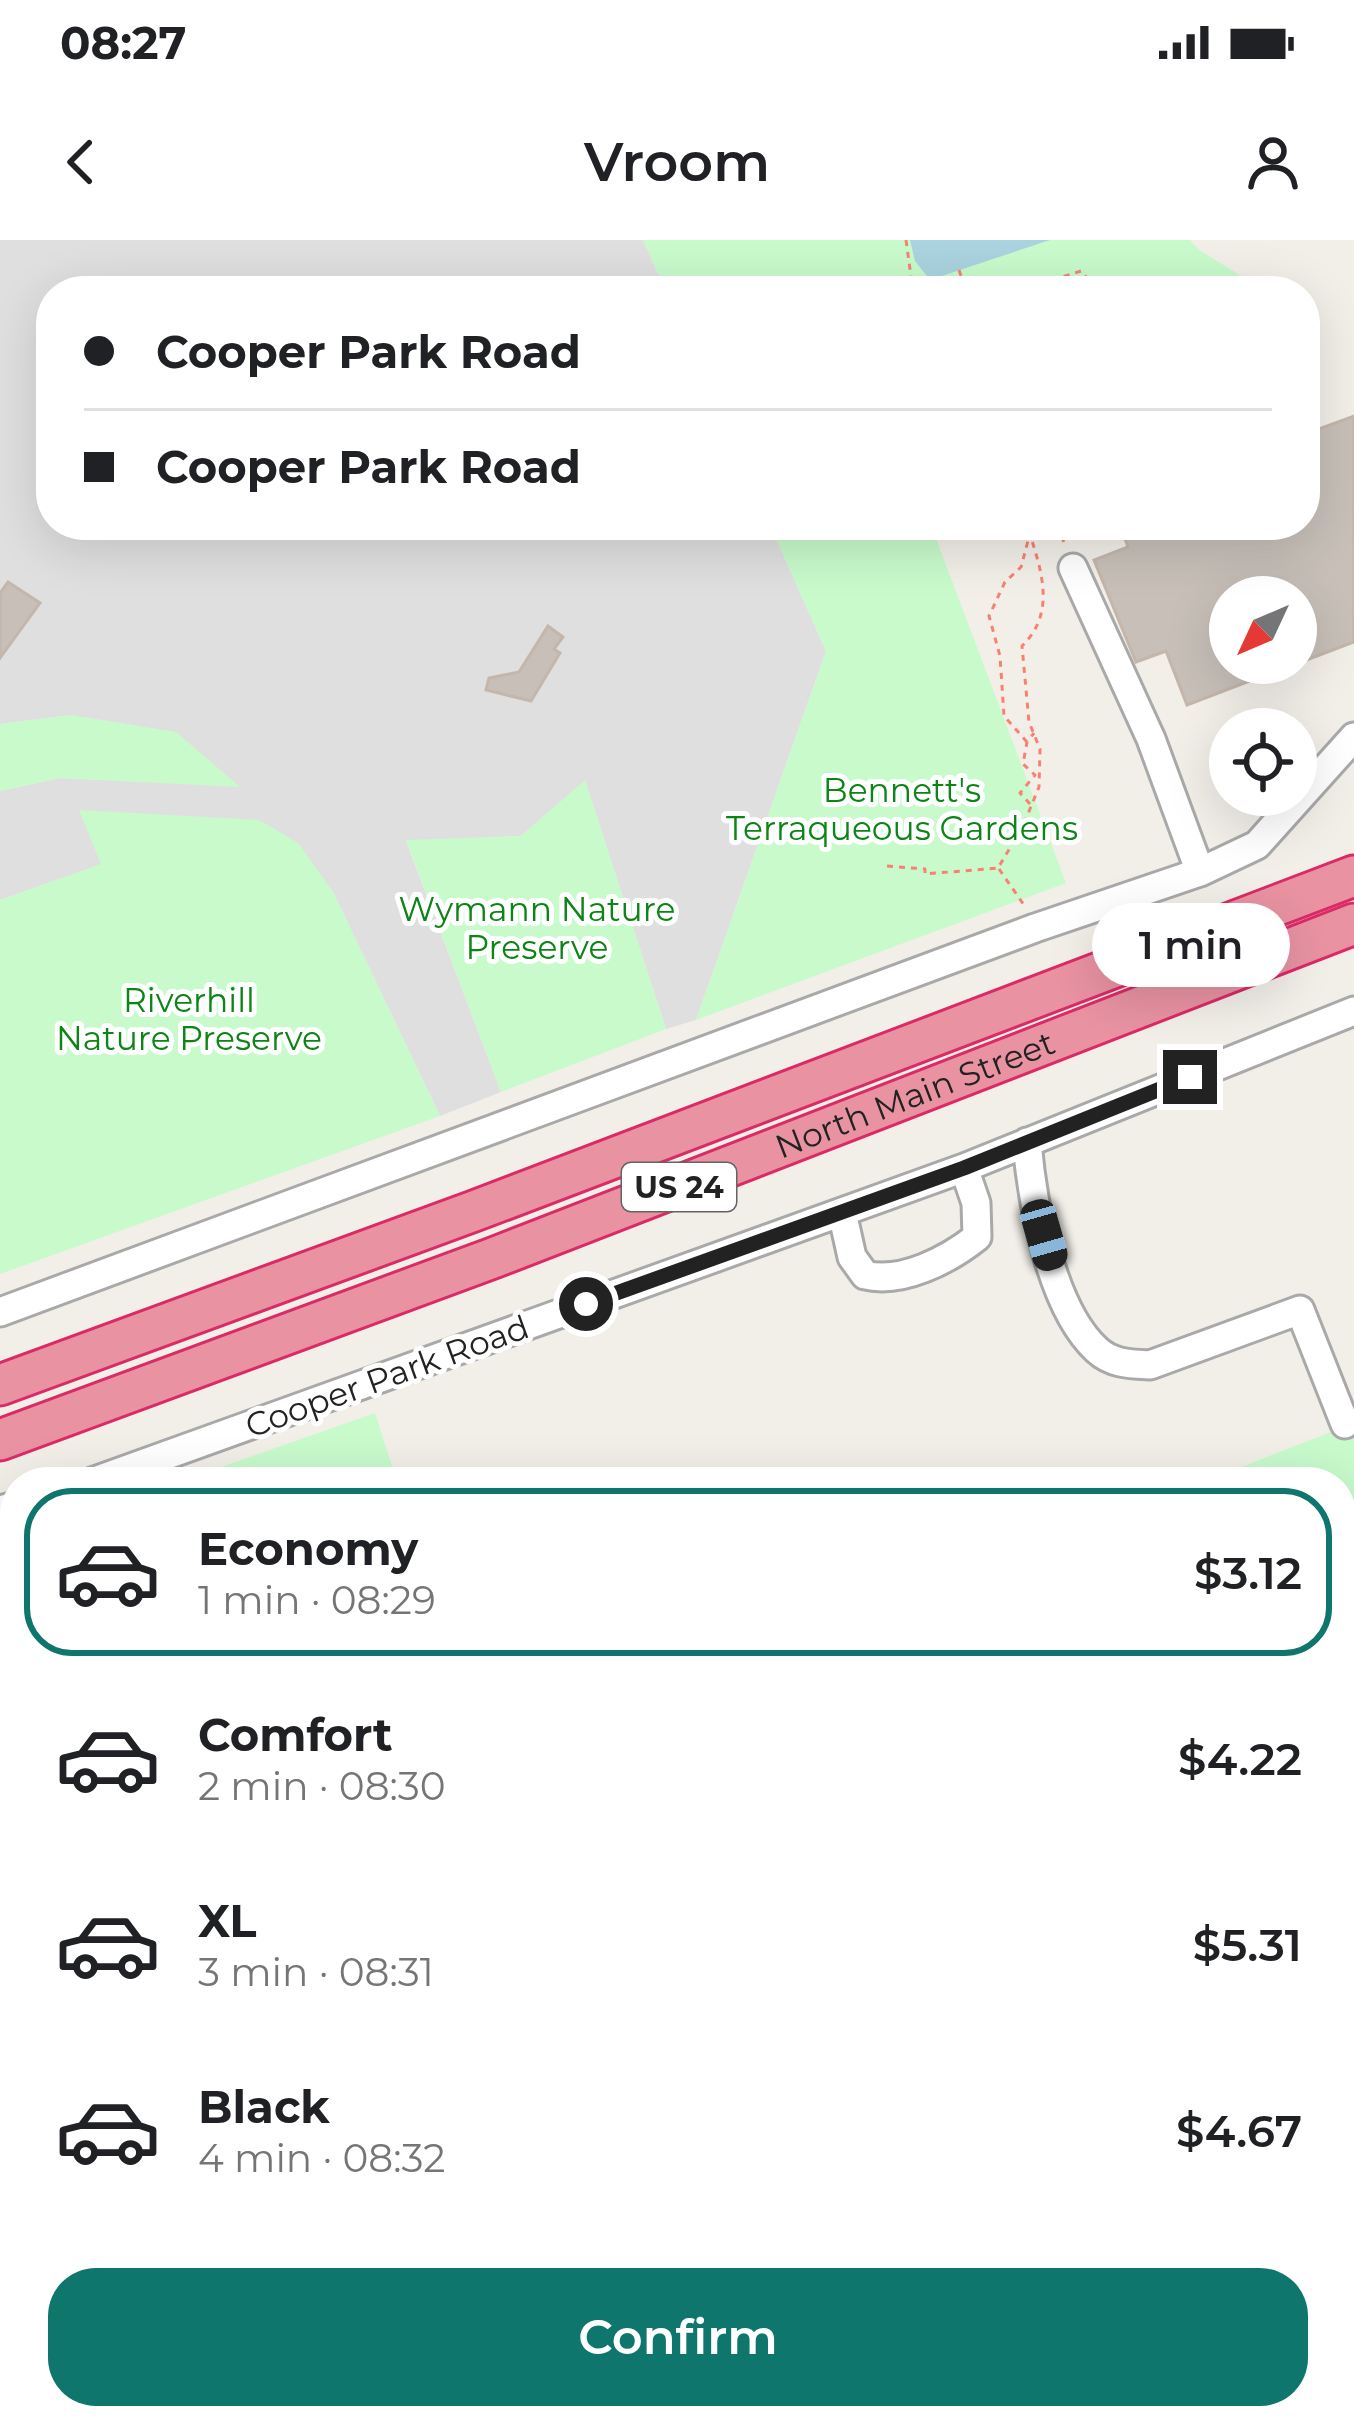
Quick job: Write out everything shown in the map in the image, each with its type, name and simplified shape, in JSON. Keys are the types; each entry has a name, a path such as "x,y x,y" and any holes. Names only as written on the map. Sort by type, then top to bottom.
{"highway":[{"name":"North Main Street","path":"0,1385 474,1211 1354,876"},
{"name":"North Main Street","path":"0,1440 493,1258 1354,924"}],"street":[{"path":"1073,568 1151,739 1200,872"},
{"path":"0,1312 1035,928 1200,872 1256,845 1354,737"},
{"name":"Cooper Park Road","path":"134,1467 964,1168 1354,1011"},
{"path":"1027,1142 1031,1194 1056,1277 1077,1328 1100,1353 1123,1364 1150,1365 1300,1310 1345,1424"},
{"path":"842,1212 852,1257 865,1275 882,1279 907,1274 977,1237 976,1204 964,1168"}],"path":[{"path":"906,240 911,276"},
{"path":"959,270 961,276"},
{"path":"1027,742 1004,716 1000,656 989,616 1005,582 1021,567 1029,540"},
{"path":"998,868 1039,787 1040,749 1022,646 1042,620 1046,598 1031,540"},
{"path":"1031,806 1020,794 1034,775 1023,767 1027,742 1034,733"},
{"path":"887,866 927,869 925,874 998,868"},
{"path":"998,868 1018,893 1035,928"}],"shaded area":[{"path":"0,240 643,240 659,276 36,276 36,540 777,540 826,651 696,1020 666,1029 585,781 521,836 406,841 501,1092 440,1116 333,892 80,811 102,864 0,900 0,791 60,778 239,786 72,715 0,724"}],"green space":[{"path":"643,240 1190,240 1241,276 659,276"},
{"name":"Bennett's Terraqueous Gardens","path":"777,540 937,540 1066,883 696,1020 826,651"},
{"path":"71,715 176,732 240,787 60,778 0,791 0,724"},
{"name":"Wymann Nature Preserve","path":"585,780 666,1029 501,1092 406,840 521,836"},
{"name":"Riverhill Nature Preserve","path":"79,810 259,820 298,843 333,892 440,1116 0,1274 0,900 101,864"},
{"path":"375,1413 392,1467 221,1467"},
{"path":"1354,1423 1354,1467 1241,1467"}],"water":[{"path":"910,240 1050,240 942,276 927,276 915,261"}],"building":[{"path":"1354,416 1354,642 1317,656 1317,576 1209,576 1209,684 1242,684 1187,705 1166,651 1136,662 1094,560 1128,547 1125,540 1320,540 1320,428"},
{"path":"8,582 40,603 0,658 0,593"},
{"path":"548,626 563,637 554,649 560,653 531,701 486,690 489,678 519,672"}],"route":[{"path":"586,1304 964,1168 1190,1077"}]}
